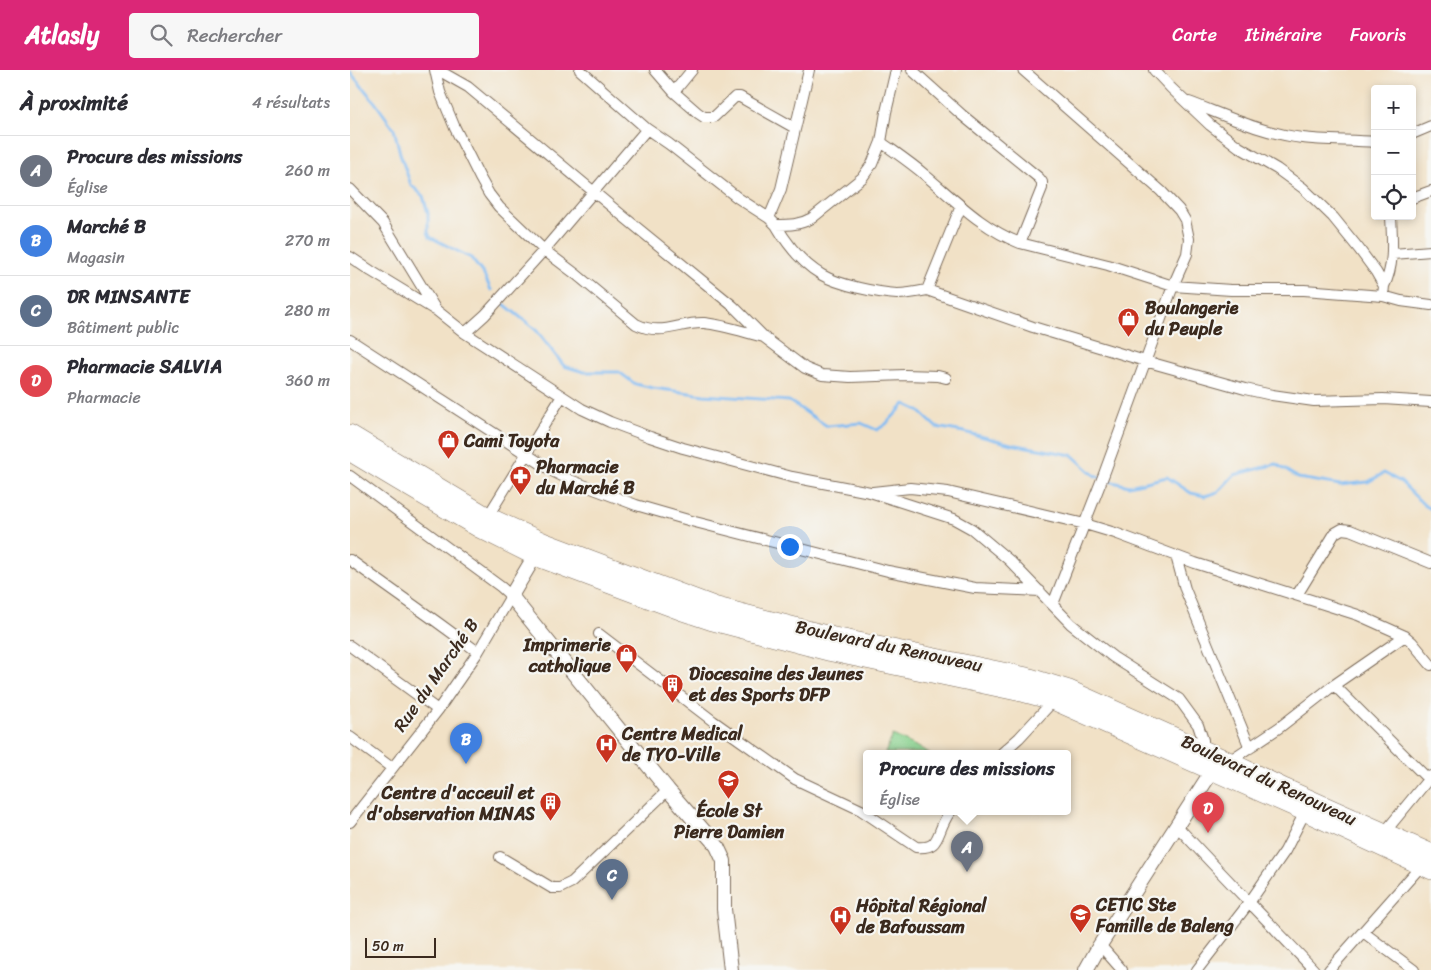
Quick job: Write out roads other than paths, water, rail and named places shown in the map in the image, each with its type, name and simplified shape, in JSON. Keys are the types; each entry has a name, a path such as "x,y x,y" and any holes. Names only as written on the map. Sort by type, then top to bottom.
{"highway":[{"path":"350,434 484,522"},
{"path":"350,452 400,482 539,549"},
{"name":"Boulevard du Renouveau","path":"539,549 713,614 831,644 936,666 1024,693 1058,694 1204,761 1305,812 1428,860"},
{"name":"Boulevard du Renouveau","path":"1204,761 1229,761 1384,833 1428,860"}],"street":[{"path":"436,70 468,87 732,306 765,338 805,368 822,375 850,378 905,375 946,378"},
{"path":"436,70 440,92 455,128 489,194 499,207 544,250 636,324 645,328 655,330 670,329 698,323 717,325 765,338"},
{"path":"580,70 647,129 773,222 786,242 823,276 878,292 897,294 927,290 1034,327 1146,361 1272,395 1314,401 1383,399 1431,402"},
{"path":"655,70 674,92 704,117 714,117 735,97 740,97 795,128"},
{"path":"674,92 692,70"},
{"path":"773,222 809,70"},
{"path":"773,222 796,225 804,223 862,178 872,164 881,142 896,70"},
{"path":"912,70 962,115 1040,178 1042,188 1020,243"},
{"path":"1023,70 1161,191 1179,210 1185,220 1189,238 1187,254 1172,286 1146,361 1054,604"},
{"path":"1154,70 1210,125 1239,147 1277,169 1303,188 1333,217 1359,249 1384,291 1401,301 1431,304"},
{"path":"1183,100 1241,123 1270,132 1302,138 1371,142"},
{"path":"1416,132 1431,126"},
{"path":"466,333 485,315 544,250 647,129"},
{"path":"881,142 923,172 982,222 1006,237 1020,243 1108,265 1172,286 1231,290 1384,291"},
{"path":"350,189 383,223 436,310"},
{"path":"1416,196 1431,190"},
{"path":"927,290 961,206"},
{"path":"1384,291 1389,278 1393,254 1391,220"},
{"path":"1393,254 1431,251"},
{"path":"350,257 436,310 466,333 582,409 610,422 683,448 792,476 870,492 954,519 972,529 1010,561 1054,604 1071,624 1113,657 1170,692 1179,700 1198,725 1203,740 1204,761 1177,826 1100,945 1086,970"},
{"path":"350,340 554,472 579,484 636,505 888,571 975,588 1040,591"},
{"path":"484,522 562,396"},
{"path":"350,476 511,596 668,790 716,846 724,861 724,908 732,970"},
{"path":"870,492 910,488 948,492 1085,524 1115,533 1176,556 1358,615 1404,636 1412,642 1431,665"},
{"path":"1297,595 1334,533 1342,529 1380,541 1431,563"},
{"name":"Rue du Marché B","path":"350,822 438,710 478,652 539,549"},
{"path":"1176,556 1185,589 1250,748"},
{"path":"350,560 478,652"},
{"path":"599,634 713,721 795,779 863,811"},
{"path":"1229,761 1280,727 1334,685 1404,636"},
{"path":"350,646 438,710"},
{"path":"1334,685 1430,777 1384,833"},
{"path":"1005,750 1058,694"},
{"path":"350,737 392,768"},
{"path":"500,857 552,888 560,888 572,882 668,790"},
{"path":"1200,969 1285,851 1305,812"},
{"path":"868,815 916,847 925,848 934,844 937,840 944,820 948,815"},
{"path":"1177,826 1314,970"},
{"path":"1329,970 1428,860"},
{"path":"1363,932 1414,970"},
{"path":"1100,945 1122,970"}],"waterway":[{"path":"350,72 394,129 411,185 423,196 428,213 428,232 430,237 471,258 484,275 491,290"},
{"path":"504,304 536,330 564,366 584,372 619,372 635,384 653,388 704,395 789,401 827,426 861,423 877,430 886,424 905,404 918,410 936,427 1011,444 1072,455 1094,475 1113,482 1129,486 1167,477 1191,493 1205,496 1218,492 1234,475 1276,464 1298,478 1340,485 1368,482 1384,473 1401,482 1424,505 1431,509"}],"place":[{"name":"Boulangerie du Peuple","path":"1129,337"},
{"name":"Cami Toyota","path":"448,460"},
{"name":"Pharmacie du Marché B","path":"520,496"},
{"name":"Imprimerie catholique","path":"627,674"},
{"name":"Diocesaine des Jeunes et des Sports DFP","path":"673,703"},
{"name":"Centre Medical de TYO-Ville","path":"606,763"},
{"name":"Marché B","path":"466,764"},
{"name":"École St Pierre Damien","path":"729,800"},
{"name":"Centre d'acceuil et d'observation MINAS","path":"551,822"},
{"name":"Pharmacie SALVIA","path":"1208,833"},
{"name":"Procure des missions","path":"967,872"},
{"name":"DR MINSANTE","path":"612,900"},
{"name":"CETIC Ste Famille de Baleng","path":"1080,934"},
{"name":"Hôpital Régional de Bafoussam","path":"840,935"}]}
